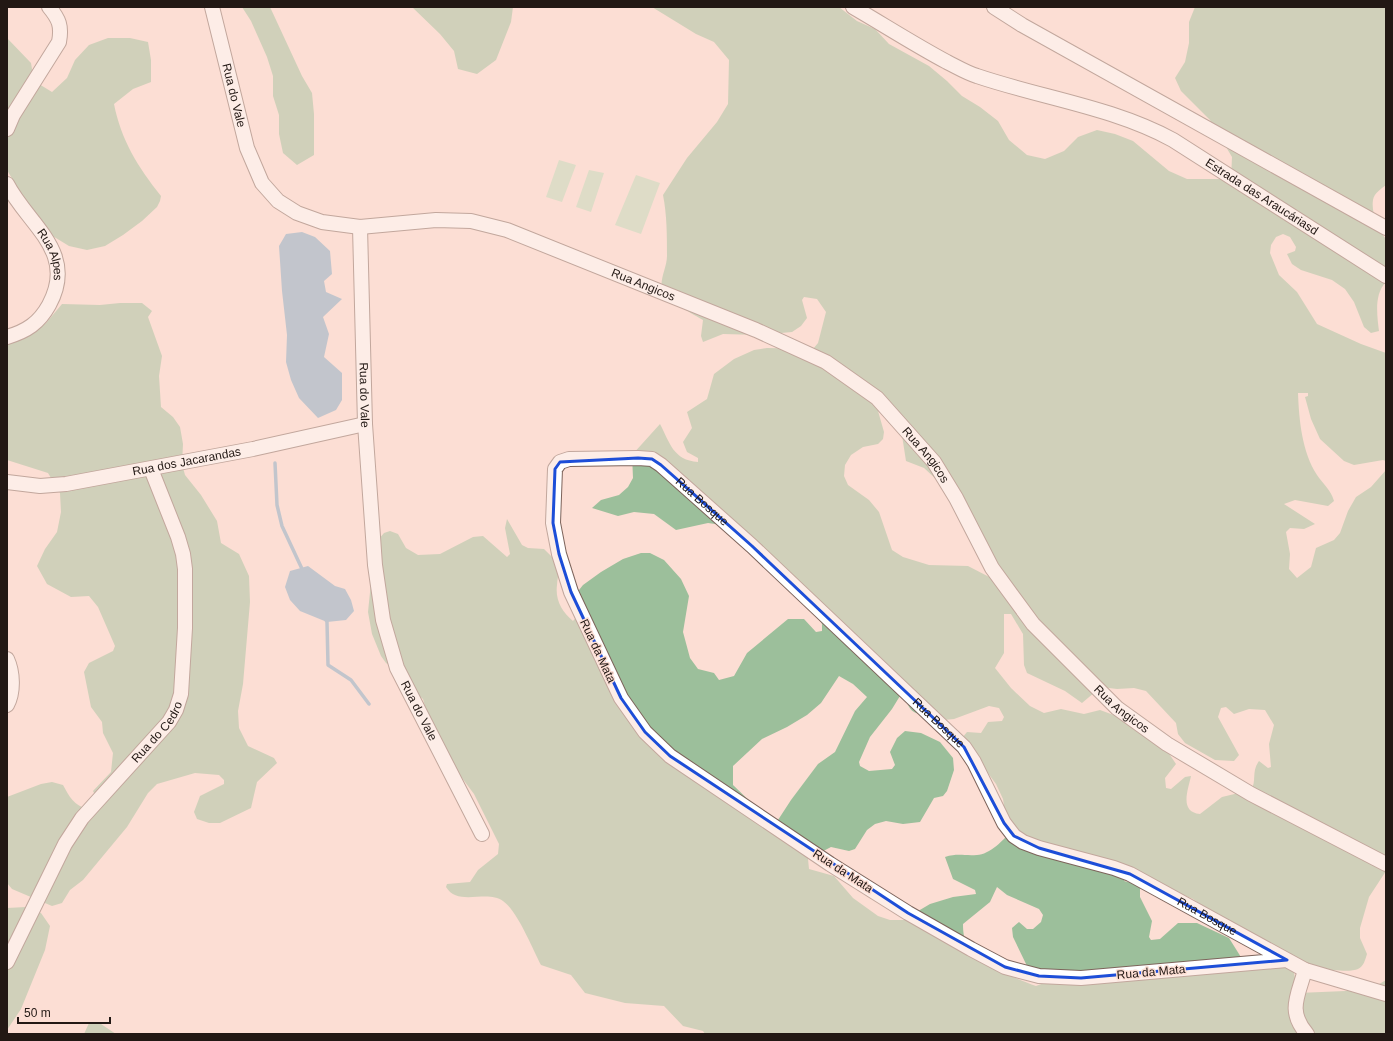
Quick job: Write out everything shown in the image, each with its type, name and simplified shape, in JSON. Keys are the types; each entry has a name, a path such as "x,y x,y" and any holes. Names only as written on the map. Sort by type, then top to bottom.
{"street":[{"path":"7,129 13,115 59,42 61,32 59,23 49,7"},
{"name":"Rua do Vale","path":"212,7 248,148 262,183 278,201 297,213 322,222 360,227 365,424 375,565 383,620 397,668 482,834"},
{"name":"Estrada das Araucáriasd","path":"853,7 935,55 975,76 1135,122 1156,130 1386,276"},
{"path":"994,7 1029,28 1383,223"},
{"name":"Rua Alpes","path":"7,184 48,242 56,258 58,269 57,282 53,298 44,313 32,327 7,338"},
{"name":"Rua Angicos","path":"360,227 436,220 471,221 507,230 756,330 826,362 877,398 934,462 956,498 992,568 1033,624 1117,708 1167,744 1251,794 1386,864"},
{"name":"Rua dos Jacarandas","path":"7,482 40,486 66,484 253,449 365,424"},
{"name":"Rua Bosque","path":"553,523 555,469 560,462 569,459 652,459 661,465 752,546 964,747 974,762 1004,823 1014,836 1023,842 1039,848 1114,868 1130,874 1304,970 1386,994"},
{"name":"Rua do Cedro","path":"7,962 64,844 82,818 170,722 181,694 186,628 185,569 183,554 178,537 151,469"},
{"name":"Rua da Mata","path":"553,523 559,554 571,592 621,698 645,732 670,756 830,864 908,913 1005,967 1039,976 1081,978 1287,960"},
{"path":"7,659 12,682 10,699 7,705"},
{"path":"1304,970 1295,1008 1298,1021 1307,1034"}],"highlighted area":[{"path":"638,458 652,459 661,465 752,546 964,747 1004,823 1014,836 1039,848 1130,874 1287,960 1081,978 1039,976 1005,967 908,913 670,756 645,732 621,698 571,592 559,554 553,523 555,469 560,462"}],"green space":[{"path":"242,7 270,7 302,76 312,93 314,114 314,155 297,165 283,153 279,134 279,115 273,96 273,76 267,57 251,21"},
{"path":"412,7 513,7 511,22 496,60 477,74 458,69 454,51 440,34"},
{"path":"652,7 839,7 857,21 875,29 889,44 929,66 962,96 980,107 998,121 1009,140 1027,155 1045,159 1064,151 1078,137 1097,130 1115,134 1133,141 1169,171 1187,179 1231,179 1232,157 1210,120 1181,91 1175,78 1185,62 1189,43 1189,22 1195,7 1386,7 1386,185 1378,191 1373,200 1373,210 1376,221 1380,231 1386,239 1386,282 1380,292 1377,305 1379,331 1371,333 1364,327 1354,302 1345,289 1332,280 1301,270 1292,264 1287,254 1295,251 1296,247 1290,237 1283,234 1276,237 1271,245 1270,253 1279,275 1297,292 1317,324 1361,344 1386,353 1386,461 1383,460 1354,465 1344,461 1320,439 1311,419 1305,397 1308,396 1308,393 1298,393 1300,425 1308,456 1317,475 1329,490 1334,501 1328,506 1295,500 1284,504 1315,524 1304,529 1290,528 1286,532 1290,554 1289,569 1297,578 1311,567 1316,548 1334,540 1340,533 1348,511 1356,497 1371,487 1386,470 1386,871 1369,897 1360,928 1360,938 1367,954 1362,966 1358,969 1346,971 1299,966 1294,973 1298,993 1369,990 1386,980 1386,1034 705,1034 703,1031 683,1026 664,1006 625,1003 585,993 571,975 541,965 514,913 503,901 489,897 458,896 451,893 446,887 447,884 470,882 478,870 498,854 499,844 474,794 447,758 429,721 423,699 410,688 398,671 386,663 381,656 372,634 368,612 374,553 378,540 384,533 390,531 398,534 406,548 418,555 440,554 473,537 483,536 507,557 510,554 505,528 507,519 522,545 528,548 544,549 557,563 559,569 557,583 558,601 566,614 573,621 577,616 575,595 583,585 623,559 641,553 650,553 664,560 681,579 689,596 683,632 690,658 698,669 714,673 719,680 734,676 747,653 788,619 804,619 816,632 822,631 822,624 816,614 784,579 770,553 737,539 722,525 708,523 676,530 654,514 634,512 618,516 592,508 601,500 619,495 628,487 633,478 632,455 660,424 673,449 678,454 690,461 698,462 698,458 687,452 683,442 692,428 687,412 707,399 714,374 734,359 754,350 767,348 813,349 818,343 826,312 817,299 804,297 802,300 807,318 801,326 792,332 760,335 723,334 703,342 701,336 703,320 675,303 663,293 662,279 667,261 667,233 663,195 687,158 717,122 728,104 729,60 714,42 696,34","holes":["878,411 901,429 906,461 924,468 950,492 997,581 968,566 929,565 903,557 892,550 879,512 869,500 848,485 844,476 845,465 851,455 863,447 878,444 883,439 884,432","1004,614 1011,614 1023,634 1024,665 1027,673 1065,691 1082,703 1101,687 1117,689 1134,688 1146,691 1176,723 1178,734 1185,743 1215,760 1234,761 1239,755 1218,717 1221,708 1226,707 1234,714 1249,709 1265,710 1274,725 1269,744 1271,767 1268,768 1259,761 1255,769 1254,783 1251,790 1222,797 1200,814 1193,812 1189,809 1186,800 1191,776 1185,777 1171,789 1166,788 1165,778 1176,764 1160,740 1146,727 1100,710 1084,714 1061,709 1044,713 1030,706 1011,688 995,668 1004,653","839,676 853,684 867,697 855,711 835,752 818,764 778,820 761,812 733,785 733,766 762,739 807,715 821,703","903,691 908,705 915,713 919,714 924,711 944,720 954,719 989,706 999,708 1004,717 1002,721 988,722 981,733 967,732 962,738 996,784 1003,799 1005,813 1012,830 1001,842 987,852 977,855 957,855 945,857 953,879 975,890 976,894 953,897 930,904 903,920 890,920 878,916 853,898 834,876 809,869 808,859 831,847 849,851 855,849 867,830 875,824 886,821 903,824 920,822 934,798 943,796 947,791 954,770 953,758 940,742 921,733 905,731 897,738 890,752 895,765 892,769 869,771 860,766 859,762 870,737 892,709","1145,874 1159,884 1193,899 1268,953 1262,966 1244,962 1229,938 1197,923 1178,923 1160,939 1151,940 1149,937 1152,921 1140,897 1140,885 1124,881 1128,875 1137,876","997,887 1007,895 1039,909 1043,915 1041,922 1033,929 1027,929 1019,922 1012,928 1013,937 1027,966 1046,978 1044,983 1036,986 1019,980 981,960 967,945 964,936 963,924 990,902"]},
{"path":"7,38 31,63 34,81 52,92 67,78 75,60 89,45 108,38 130,38 148,42 151,60 151,82 133,89 114,104 126,141 138,164 161,196 160,201 157,207 142,221 105,246 87,250 69,246 51,235 36,220 7,170"},
{"path":"559,160 576,165 562,202 546,197"},
{"path":"589,170 604,173 591,212 576,207"},
{"path":"636,175 660,183 641,234 615,225"},
{"path":"142,303 152,311 148,317 162,356 159,376 161,407 173,417 180,427 183,444 182,464 185,475 201,495 217,521 221,543 239,554 249,576 250,602 243,684 238,711 239,728 248,746 274,758 277,763 257,782 251,808 220,823 209,823 197,819 194,812 200,796 224,784 224,780 219,775 195,773 157,784 148,793 127,827 83,880 70,890 62,903 52,906 12,889 7,883 7,797 41,784 52,782 63,785 72,800 83,808 88,809 97,799 93,791 111,772 113,753 103,733 102,722 91,707 84,672 89,663 113,651 115,646 98,607 89,596 71,597 47,584 37,566 45,549 57,532 61,512 60,493 48,473 7,460 7,343 32,334 46,323 62,304 100,305"},
{"path":"26,907 41,913 50,926 45,950 21,1009 7,1030 7,908"},
{"path":"98,1022 116,1034 84,1034 89,1023"}],"water":[{"path":"302,232 315,237 330,251 332,274 324,281 326,292 342,299 323,317 329,334 324,357 342,373 342,400 336,410 318,418 299,398 291,380 286,362 287,335 279,246 286,234"},
{"path":"308,566 335,586 345,589 351,600 354,611 346,620 327,622 300,611 290,600 285,587 290,571"}],"waterway":[{"path":"275,463 277,505 282,526 303,571"},
{"path":"326,620 328,665 351,680 369,704"}]}
